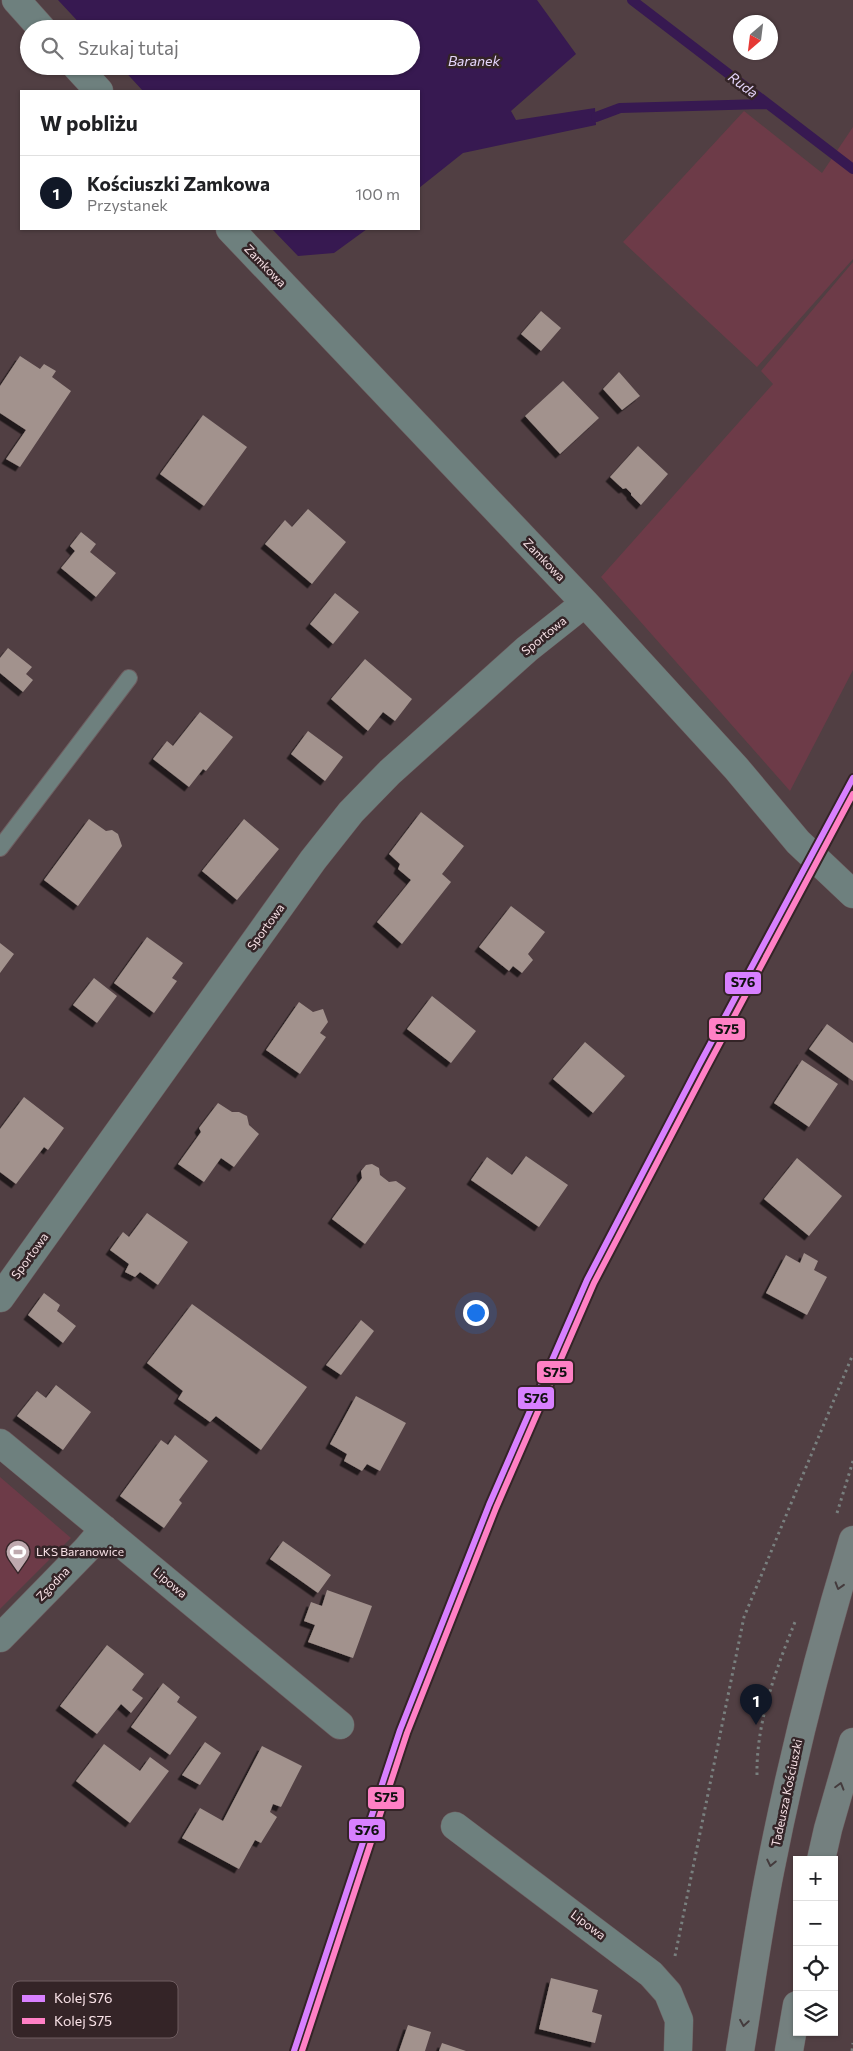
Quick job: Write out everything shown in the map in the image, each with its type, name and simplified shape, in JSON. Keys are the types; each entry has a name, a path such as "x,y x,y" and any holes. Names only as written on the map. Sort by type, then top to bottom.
{"main road":[{"name":"Tadeusza Kościuszki","path":"740,2051 770,1872 804,1713 853,1540"},
{"path":"822,1856 853,1742"},
{"path":"790,2051 793,2031"}],"street":[{"path":"16,0 34,20"},
{"path":"84,75 98,90"},
{"name":"Zamkowa","path":"231,230 585,603 736,768 798,842 853,894"},
{"name":"Sportowa","path":"0,1298 307,868 351,812 390,772 445,722 527,649 585,603"},
{"name":"Lipowa","path":"0,1443 340,1725"},
{"name":"Zgodna","path":"0,1638 104,1529"},
{"name":"Lipowa","path":"455,1826 651,1974 668,1993 679,2020 678,2051"}],"lane":[{"path":"0,848 129,678"}],"path":[{"path":"668,1993 744,1617 853,1354"},
{"path":"852,2051 853,2043"}],"shaded area":[{"path":"744,111 822,173 853,127 853,259 757,367 623,242"},
{"path":"853,262 853,670 790,791 601,577 773,384 761,371"},
{"name":"LKS Baranowice","path":"0,1477 71,1538 0,1609"}],"water":[{"name":"Baranek","path":"58,0 537,0 576,54 511,111 516,120 595,108 596,125 463,153 420,187 420,90 142,90 128,75 420,75 420,20 77,20"},
{"path":"273,230 366,230 334,253 298,256"}],"building":[{"path":"541,311 561,328 541,351 521,334"},
{"path":"20,356 40,369 44,364 56,371 52,377 71,391 20,467 6,459 26,430 0,413 0,386"},
{"path":"619,372 640,396 622,410 603,389"},
{"path":"563,381 599,418 560,454 525,416"},
{"path":"203,415 247,447 204,506 160,474"},
{"path":"638,446 668,474 641,505 626,488 623,489 610,477"},
{"path":"308,509 346,542 312,584 265,544 285,520 292,527"},
{"path":"81,532 96,544 90,552 116,573 96,597 61,568 75,551 70,546"},
{"path":"335,593 359,612 333,644 310,624"},
{"path":"8,648 32,667 26,674 33,680 23,692 0,673 0,658"},
{"path":"365,659 412,699 395,721 383,712 368,731 331,699"},
{"path":"200,712 233,737 206,771 203,769 189,787 153,759 167,741 173,746"},
{"path":"308,731 343,757 325,781 291,754"},
{"path":"421,812 464,846 442,874 451,882 402,944 377,922 411,880 398,869 400,864 389,854"},
{"path":"89,819 106,831 112,830 118,834 122,846 78,906 44,880"},
{"path":"244,819 279,849 237,900 202,871"},
{"path":"511,906 545,932 528,954 533,960 522,973 513,966 509,971 479,947"},
{"path":"147,937 183,963 172,978 177,981 154,1013 114,983"},
{"path":"0,943 14,954 0,973"},
{"path":"94,978 117,996 97,1023 73,1005"},
{"path":"432,996 476,1031 451,1063 407,1029"},
{"path":"299,1002 313,1012 323,1009 328,1022 320,1033 326,1037 300,1074 266,1050"},
{"path":"827,1024 853,1043 853,1081 809,1049"},
{"path":"585,1042 625,1076 593,1113 553,1079"},
{"path":"802,1060 838,1084 809,1127 774,1103"},
{"path":"24,1097 64,1128 48,1150 44,1147 16,1184 0,1172 0,1129"},
{"path":"218,1103 232,1112 239,1112 247,1116 249,1125 259,1134 234,1167 221,1158 204,1182 178,1164 201,1132 199,1128"},
{"path":"526,1156 568,1185 539,1227 471,1180 487,1157 512,1175"},
{"path":"797,1158 842,1196 809,1236 764,1199"},
{"path":"372,1164 379,1168 380,1175 389,1182 396,1181 406,1188 365,1244 332,1219 362,1178 361,1171 366,1165"},
{"path":"147,1213 188,1242 158,1285 140,1272 135,1277 125,1272 129,1264 110,1250 123,1232 129,1237"},
{"path":"804,1253 818,1261 814,1270 827,1277 807,1315 766,1293 786,1255 800,1263"},
{"path":"44,1293 60,1305 57,1311 76,1326 63,1343 28,1315"},
{"path":"192,1304 307,1387 261,1450 216,1416 210,1422 178,1399 183,1391 147,1363"},
{"path":"361,1320 374,1331 341,1375 326,1365"},
{"path":"56,1385 91,1412 63,1450 17,1416 37,1391 46,1398"},
{"path":"356,1396 406,1423 380,1471 367,1464 362,1471 344,1461 347,1454 330,1444"},
{"path":"175,1435 208,1461 179,1500 182,1503 164,1528 120,1496 161,1440 168,1445"},
{"path":"283,1541 331,1575 318,1593 270,1559"},
{"path":"327,1590 372,1606 353,1658 308,1642 315,1625 304,1621 311,1602 322,1606"},
{"path":"107,1645 144,1674 132,1690 143,1698 131,1713 121,1704 97,1734 60,1706"},
{"path":"163,1683 180,1697 177,1702 197,1717 170,1755 131,1727"},
{"path":"205,1742 221,1753 200,1785 182,1775"},
{"path":"104,1744 140,1771 150,1757 169,1771 130,1823 76,1781"},
{"path":"262,1746 302,1766 281,1807 273,1804 270,1812 277,1817 261,1843 255,1840 239,1869 182,1838 200,1808 223,1821"},
{"path":"551,1978 598,1990 592,2012 602,2015 595,2043 539,2029"},
{"path":"408,2025 431,2032 425,2051 399,2051"},
{"path":"442,2043 466,2051 439,2051"}],"waterway":[{"name":"Ruda","path":"632,0 853,169"},
{"path":"596,117 620,108 768,104"}],"rail line":[{"name":"S76","path":"294,2051 400,1730 489,1505 587,1280 699,1065 853,778"},
{"name":"S75","path":"302,2051 407,1733 496,1508 594,1283 853,794"}],"place":[{"name":"LKS Baranowice","path":"18,1573"},
{"name":"Kościuszki Zamkowa","path":"756,1725"}]}
